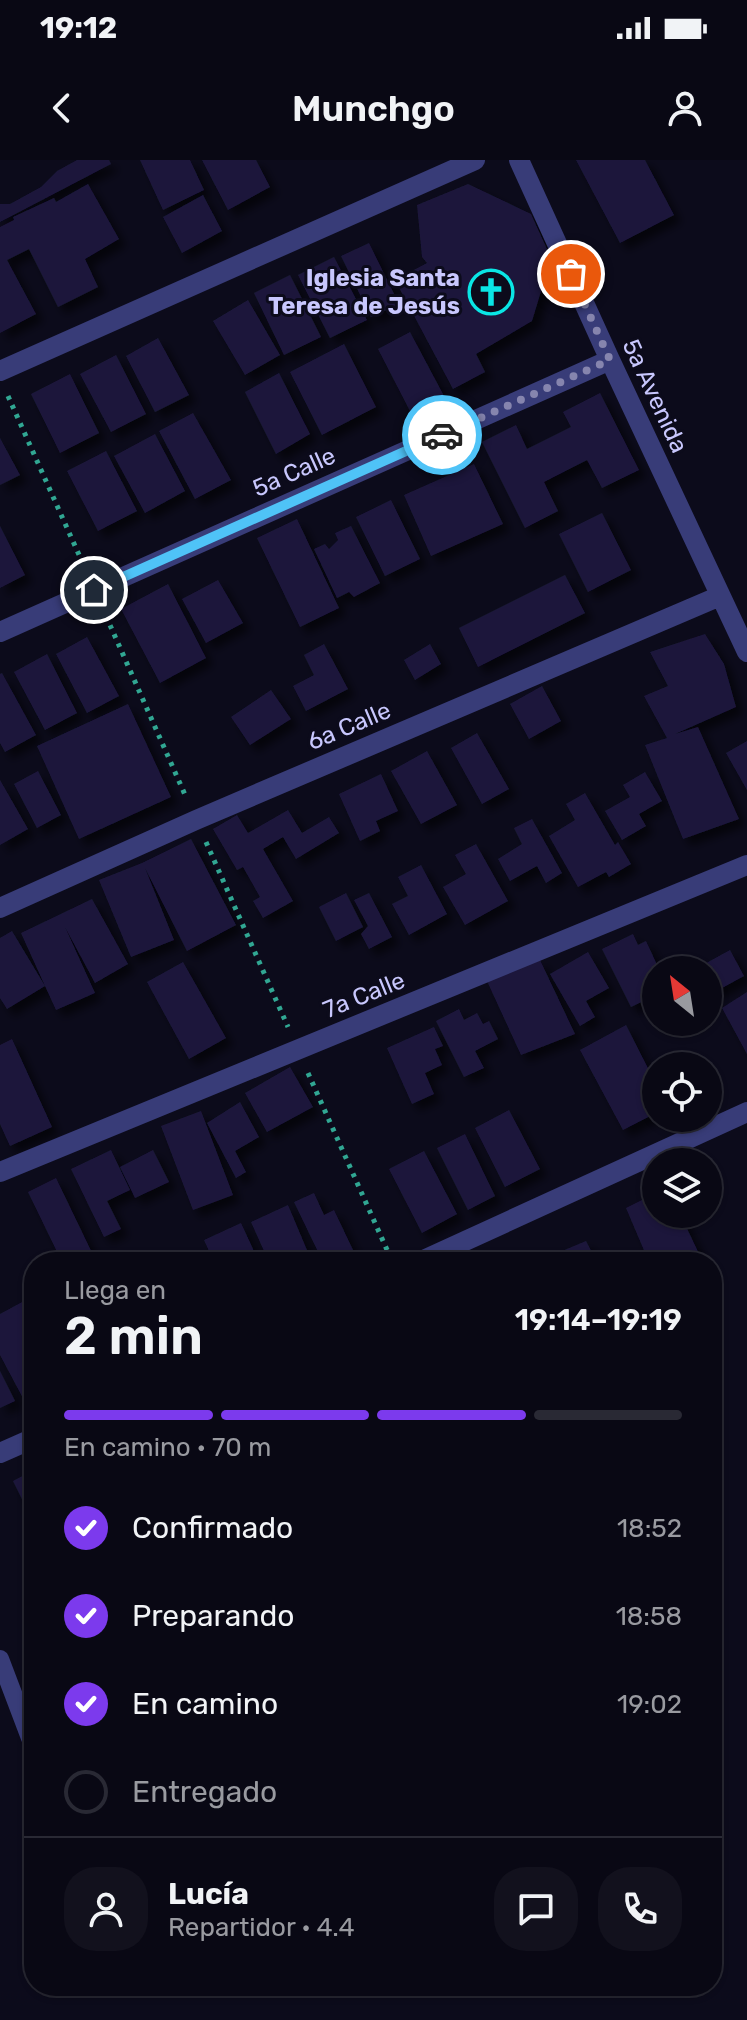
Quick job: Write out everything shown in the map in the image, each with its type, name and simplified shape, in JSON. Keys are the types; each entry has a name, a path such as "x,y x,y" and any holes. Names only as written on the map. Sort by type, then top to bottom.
{"street":[{"path":"0,371 475,160"},
{"name":"5a Avenida","path":"519,160 747,652"},
{"name":"5a Calle","path":"0,632 610,360"},
{"name":"6a Calle","path":"0,908 196,820 720,596"},
{"name":"7a Calle","path":"0,1172 747,865"},
{"path":"441,1252 747,1112"},
{"path":"0,1453 24,1442"}],"lane":[{"path":"0,1659 24,1722"}],"building":[{"path":"77,160 109,160 111,164 0,222 0,204 10,204 41,187 57,171"},
{"path":"140,160 190,160 204,190 163,210"},
{"path":"202,160 256,160 270,187 228,210"},
{"path":"576,160 645,160 674,215 620,243"},
{"path":"88,184 119,239 85,259 98,287 58,307 29,249 7,260 36,314 0,333 0,227 14,220 13,217 54,198 56,202"},
{"name":"Iglesia Santa Teresa de Jesús","path":"468,184 531,214 551,258 532,321 476,354 485,372 453,389 395,280 427,263 422,257 417,205"},
{"path":"203,195 222,231 182,253 163,217"},
{"path":"369,243 399,304 371,317 341,256"},
{"path":"334,257 367,320 330,338 298,275"},
{"path":"290,275 321,337 284,355 254,293"},
{"path":"248,300 280,355 245,375 213,321"},
{"path":"410,332 444,396 411,413 378,349"},
{"path":"158,338 189,395 155,412 126,356"},
{"path":"344,344 376,407 322,435 290,372"},
{"path":"116,355 146,414 111,432 80,374"},
{"path":"279,373 310,434 276,454 245,392"},
{"path":"70,374 99,433 60,453 31,394"},
{"path":"600,393 639,470 602,488 587,460 544,482 558,511 525,528 482,442 516,425 527,449 571,427 563,412"},
{"path":"193,413 231,480 195,499 159,431"},
{"path":"155,434 185,491 145,513 114,456"},
{"path":"0,438 20,475 0,485"},
{"path":"106,451 137,511 98,531 67,471"},
{"path":"474,464 503,524 431,556 404,495"},
{"path":"391,500 420,559 385,576 356,517"},
{"path":"602,513 631,570 588,592 559,534"},
{"path":"297,519 339,608 300,627 257,538"},
{"path":"0,526 25,575 0,588"},
{"path":"351,526 380,583 354,597 349,592 337,598 314,549 325,544 329,549 338,540 335,533"},
{"path":"565,575 585,613 478,667 459,628"},
{"path":"218,580 243,623 206,643 182,599"},
{"path":"168,584 206,658 160,683 121,609"},
{"path":"705,634 724,664 736,707 675,734 698,727 739,819 683,839 645,745 667,738 644,696 668,686 650,652"},
{"path":"87,637 119,696 87,713 56,654"},
{"path":"324,644 348,689 306,711 293,686 314,675 304,655"},
{"path":"430,644 441,664 415,680 404,660"},
{"path":"47,654 77,713 45,730 14,672"},
{"path":"2,673 36,735 5,752 0,743"},
{"path":"542,686 561,721 529,739 510,704"},
{"path":"271,690 291,719 250,745 231,717"},
{"path":"128,704 171,797 79,839 37,746"},
{"path":"477,733 509,789 482,804 451,748"},
{"path":"747,741 747,790 726,753"},
{"path":"427,751 457,805 421,824 391,771"},
{"path":"38,771 61,815 37,828 14,784"},
{"path":"645,772 662,801 639,814 646,826 622,840 605,811 630,797 623,785"},
{"path":"381,774 398,811 376,821 380,831 360,841 339,794"},
{"path":"0,780 28,829 0,845"},
{"path":"585,793 615,845 618,842 631,864 609,877 606,872 578,887 549,836 575,820 566,804"},
{"path":"288,810 302,833 329,817 339,833 296,859 283,837 263,849 293,901 263,918 253,901 260,897 243,867 237,870 213,829 237,815 248,833"},
{"path":"532,819 562,873 546,883 537,866 510,881 498,859 522,844 514,828"},
{"path":"191,839 236,925 187,951 145,868 174,940 131,957 99,880"},
{"path":"476,844 508,901 465,925 443,887 466,874 455,855"},
{"path":"421,865 447,914 409,935 392,904 408,896 398,877"},
{"path":"346,893 363,927 336,941 319,907"},
{"path":"369,893 392,937 369,949 361,934 368,926 354,900"},
{"path":"92,899 128,964 95,983 65,927 95,993 56,1010 21,933"},
{"path":"12,931 45,986 7,1009 0,998 0,938"},
{"path":"633,934 638,945 646,941 653,956 642,956 642,1002 631,1007 602,949"},
{"path":"730,950 744,976 722,988 722,956 719,956"},
{"path":"588,952 609,988 586,1001 595,1017 580,1026 550,974"},
{"path":"540,960 575,1034 521,1055 487,981"},
{"path":"183,962 226,1038 189,1059 147,982"},
{"path":"747,992 747,1054 722,1008"},
{"path":"459,1009 464,1020 477,1013 483,1024 489,1021 498,1039 475,1051 484,1068 464,1077 436,1021"},
{"path":"626,1025 642,1056 642,1120 623,1130 580,1050"},
{"path":"434,1027 443,1046 435,1049 442,1065 425,1073 434,1094 412,1104 387,1048"},
{"path":"12,1039 52,1127 10,1146 0,1124 0,1045"},
{"path":"290,1067 313,1107 267,1132 245,1093"},
{"path":"240,1102 259,1137 235,1151 246,1172 236,1178 207,1123"},
{"path":"509,1110 540,1169 505,1187 475,1128"},
{"path":"201,1111 233,1195 193,1210 161,1126"},
{"path":"465,1134 495,1196 468,1210 437,1148"},
{"path":"111,1150 130,1190 107,1201 121,1229 104,1237 71,1169"},
{"path":"153,1150 169,1182 135,1198 120,1167"},
{"path":"424,1151 457,1214 422,1233 389,1169"},
{"path":"56,1178 92,1252 57,1252 28,1192"},
{"path":"314,1193 324,1215 334,1210 353,1250 318,1252 294,1202"},
{"path":"642,1200 642,1228 687,1228 698,1252 645,1252 626,1208"},
{"path":"288,1205 308,1252 264,1252 251,1222"},
{"path":"241,1223 254,1252 209,1252 204,1240"},
{"path":"586,1241 592,1252 560,1252"},
{"path":"24,1301 24,1400 0,1355 0,1314"},
{"path":"0,1371 15,1401 0,1408"},
{"path":"24,1475 24,1503 13,1481"}],"way so far":[{"path":"442,435 610,360 571,274"}],"place":[{"name":"Iglesia Santa Teresa de Jesús","path":"491,292"}],"route":[{"path":"94,590 442,435"}]}
